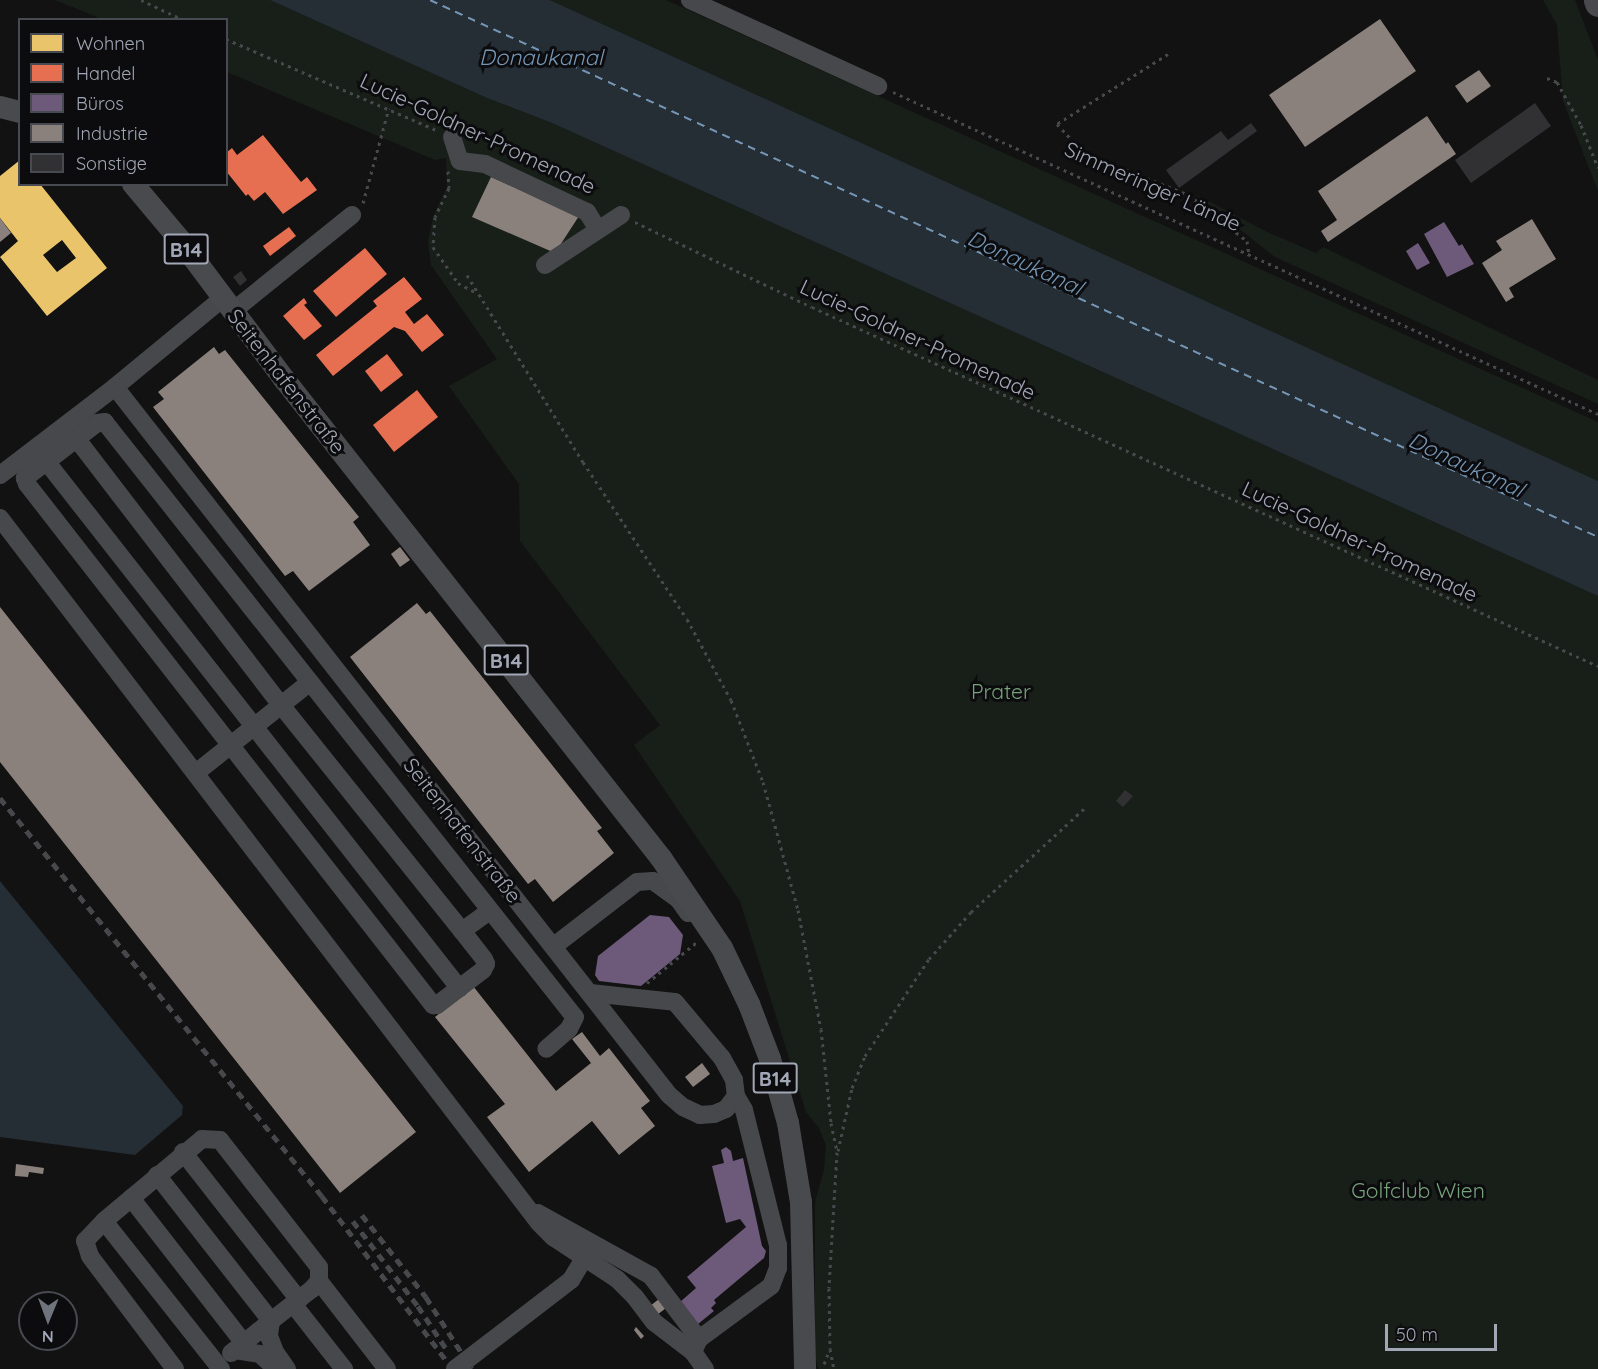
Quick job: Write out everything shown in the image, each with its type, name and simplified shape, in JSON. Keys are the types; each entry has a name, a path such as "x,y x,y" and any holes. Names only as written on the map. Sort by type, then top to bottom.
{"main road":[{"path":"0,107 18,112"},
{"name":"Seitenhafenstraße","path":"135,186 180,240 661,858 722,948 770,1059 788,1123 801,1202 805,1369"}],"street":[{"path":"690,0 878,86"},
{"path":"452,137 460,161 485,164 587,212 597,228"},
{"path":"228,304 352,215"},
{"path":"544,265 597,228 621,215"},
{"name":"Seitenhafenstraße","path":"228,304 115,387 554,946 654,1077 683,1107 700,1115 714,1114 726,1109 736,1096"},
{"path":"0,475 115,387"},
{"path":"76,438 281,705 462,931 486,964 483,970 437,1005 433,1005 327,866 229,745 27,484 25,478 46,461 76,438 98,423 105,422 575,1017 569,1029 546,1049"},
{"path":"46,461 459,988"},
{"path":"0,518 197,772 484,1155 533,1212 539,1223 553,1237 617,1279 635,1297 654,1322 696,1345"},
{"path":"197,772 310,682"},
{"path":"554,946 637,882 653,881 680,900 712,948 734,972"},
{"path":"462,931 490,911"},
{"path":"590,993 675,1002 722,1058 734,1080 736,1096 744,1110 775,1234 778,1268 771,1286 696,1345"},
{"path":"175,1369 90,1256 85,1241 104,1221 183,1152 202,1139 220,1140 319,1267 319,1281 387,1369"},
{"path":"183,1152 344,1369"},
{"path":"157,1175 271,1321 269,1336 277,1367"},
{"path":"131,1198 240,1347 260,1354 277,1367"},
{"path":"533,1212 544,1215 651,1276 696,1345 705,1369"},
{"path":"104,1221 216,1367 319,1281"},
{"path":"455,1369 571,1280 585,1257"},
{"path":"277,1367 292,1358 301,1369"}],"path":[{"path":"141,0 180,18"},
{"name":"Lucie-Goldner-Promenade","path":"228,40 452,137"},
{"path":"1168,54 1057,124 1084,153 1189,195 1247,241 1249,255"},
{"path":"1547,78 1557,82 1581,125 1598,168"},
{"name":"Simmeringer Lände","path":"878,86 1598,414"},
{"path":"352,215 360,209 367,195 389,108"},
{"path":"452,137 447,155 448,188 435,217 434,247 458,283 478,293"},
{"name":"Lucie-Goldner-Promenade","path":"621,215 812,307 1598,666"},
{"path":"467,275 583,462 687,619 731,700 764,782 798,910 821,1029 831,1123 837,1152"},
{"path":"834,1369 830,1349 831,1236 837,1152 852,1088 865,1056 929,959 971,912 1085,808"},
{"path":"630,997 699,941"},
{"path":"823,1369 830,1349"}],"green space":[{"name":"Prater","path":"55,0 270,0 487,98 552,123 1598,596 1598,1369 819,1369 815,1357 815,1202 824,1170 826,1145 819,1128 806,1112 740,901 634,745 660,725 520,541 519,484 449,386 497,359 431,265 428,242 433,217 447,187 446,158 435,160 228,72 228,18 100,18"},
{"path":"550,0 666,0 1598,422 1598,481"},
{"path":"1543,0 1575,0 1598,60 1598,191 1563,101 1557,25"},
{"path":"1195,194 1267,232 1316,253 1323,247 1598,380 1598,404 1275,257"}],"water":[{"name":"Donaukanal","path":"270,0 550,0 1598,481 1598,596 552,123 487,98"},
{"path":"0,881 183,1106 182,1115 135,1155 0,1137"}],"building: Wohnen":[{"path":"18,162 18,186 42,186 107,268 47,316 0,257 18,241 0,218 0,176","holes":["62,240 76,258 57,272 43,255"]}],"building: Handel":[{"path":"263,135 301,182 307,177 317,190 283,214 265,192 254,201 248,194 246,196 228,174 228,151 232,148 237,155"},
{"path":"289,227 296,236 270,256 263,246"},
{"path":"365,248 387,274 336,317 313,291"},
{"path":"404,277 422,299 405,312 414,324 427,314 444,335 422,352 405,331 394,327 333,376 316,355 377,306 373,301"},
{"path":"304,298 307,303 304,305 322,326 304,340 283,316"},
{"path":"387,354 403,375 381,392 365,371"},
{"path":"417,390 438,417 394,452 373,425"}],"building: Büros":[{"path":"1444,222 1459,246 1462,244 1474,264 1447,277 1424,234"},
{"path":"1418,243 1430,263 1417,270 1406,251"},
{"path":"650,915 669,917 683,935 680,954 641,986 599,981 595,975 598,956"},
{"path":"726,1147 731,1151 733,1161 743,1158 762,1246 766,1251 764,1258 714,1300 716,1303 711,1308 714,1311 698,1324 680,1302 696,1288 687,1277 746,1227 740,1219 726,1223 712,1166 724,1163 721,1150"}],"building: Industrie":[{"path":"1380,19 1416,71 1305,147 1269,95"},
{"path":"1479,70 1491,86 1467,103 1455,86"},
{"path":"1427,116 1446,144 1448,142 1456,154 1328,242 1321,231 1337,220 1318,191"},
{"path":"491,177 579,216 555,253 472,217"},
{"path":"0,218 11,233 0,242"},
{"path":"1532,219 1556,259 1509,288 1514,297 1506,302 1482,263 1502,250 1496,241"},
{"path":"214,347 219,354 225,350 359,517 353,522 370,545 309,591 293,571 285,576 153,407 164,399 158,392"},
{"path":"400,547 410,560 400,567 391,554"},
{"path":"417,603 426,614 430,611 602,828 597,831 614,853 553,902 535,879 528,884 350,657"},
{"path":"0,607 416,1132 340,1193 0,762"},
{"path":"473,986 556,1091 591,1063 572,1039 582,1032 600,1056 609,1048 650,1101 641,1108 655,1126 619,1155 592,1121 529,1172 487,1117 505,1104 435,1017"},
{"path":"702,1063 710,1074 693,1087 685,1077"},
{"path":"16,1164 44,1168 43,1174 29,1172 28,1177 15,1176"},
{"path":"659,1299 666,1308 657,1315 650,1306"},
{"path":"636,1327 644,1336 641,1339 634,1330"}],"building: Sonstige":[{"path":"1535,103 1551,126 1471,183 1455,160"},
{"path":"1251,123 1257,131 1179,188 1166,170 1221,131 1228,140"},
{"path":"241,271 247,280 240,286 233,277"},
{"path":"1125,790 1133,796 1123,807 1116,801"}],"ferry route":[{"path":"430,0 1598,537"}],"railway":[{"path":"0,798 322,1196 453,1369"},
{"path":"362,1215 426,1297 472,1369"},
{"path":"353,1221 418,1306 447,1350"}],"park label":[{"name":"Golfclub Wien","path":"1418,1190"}]}
